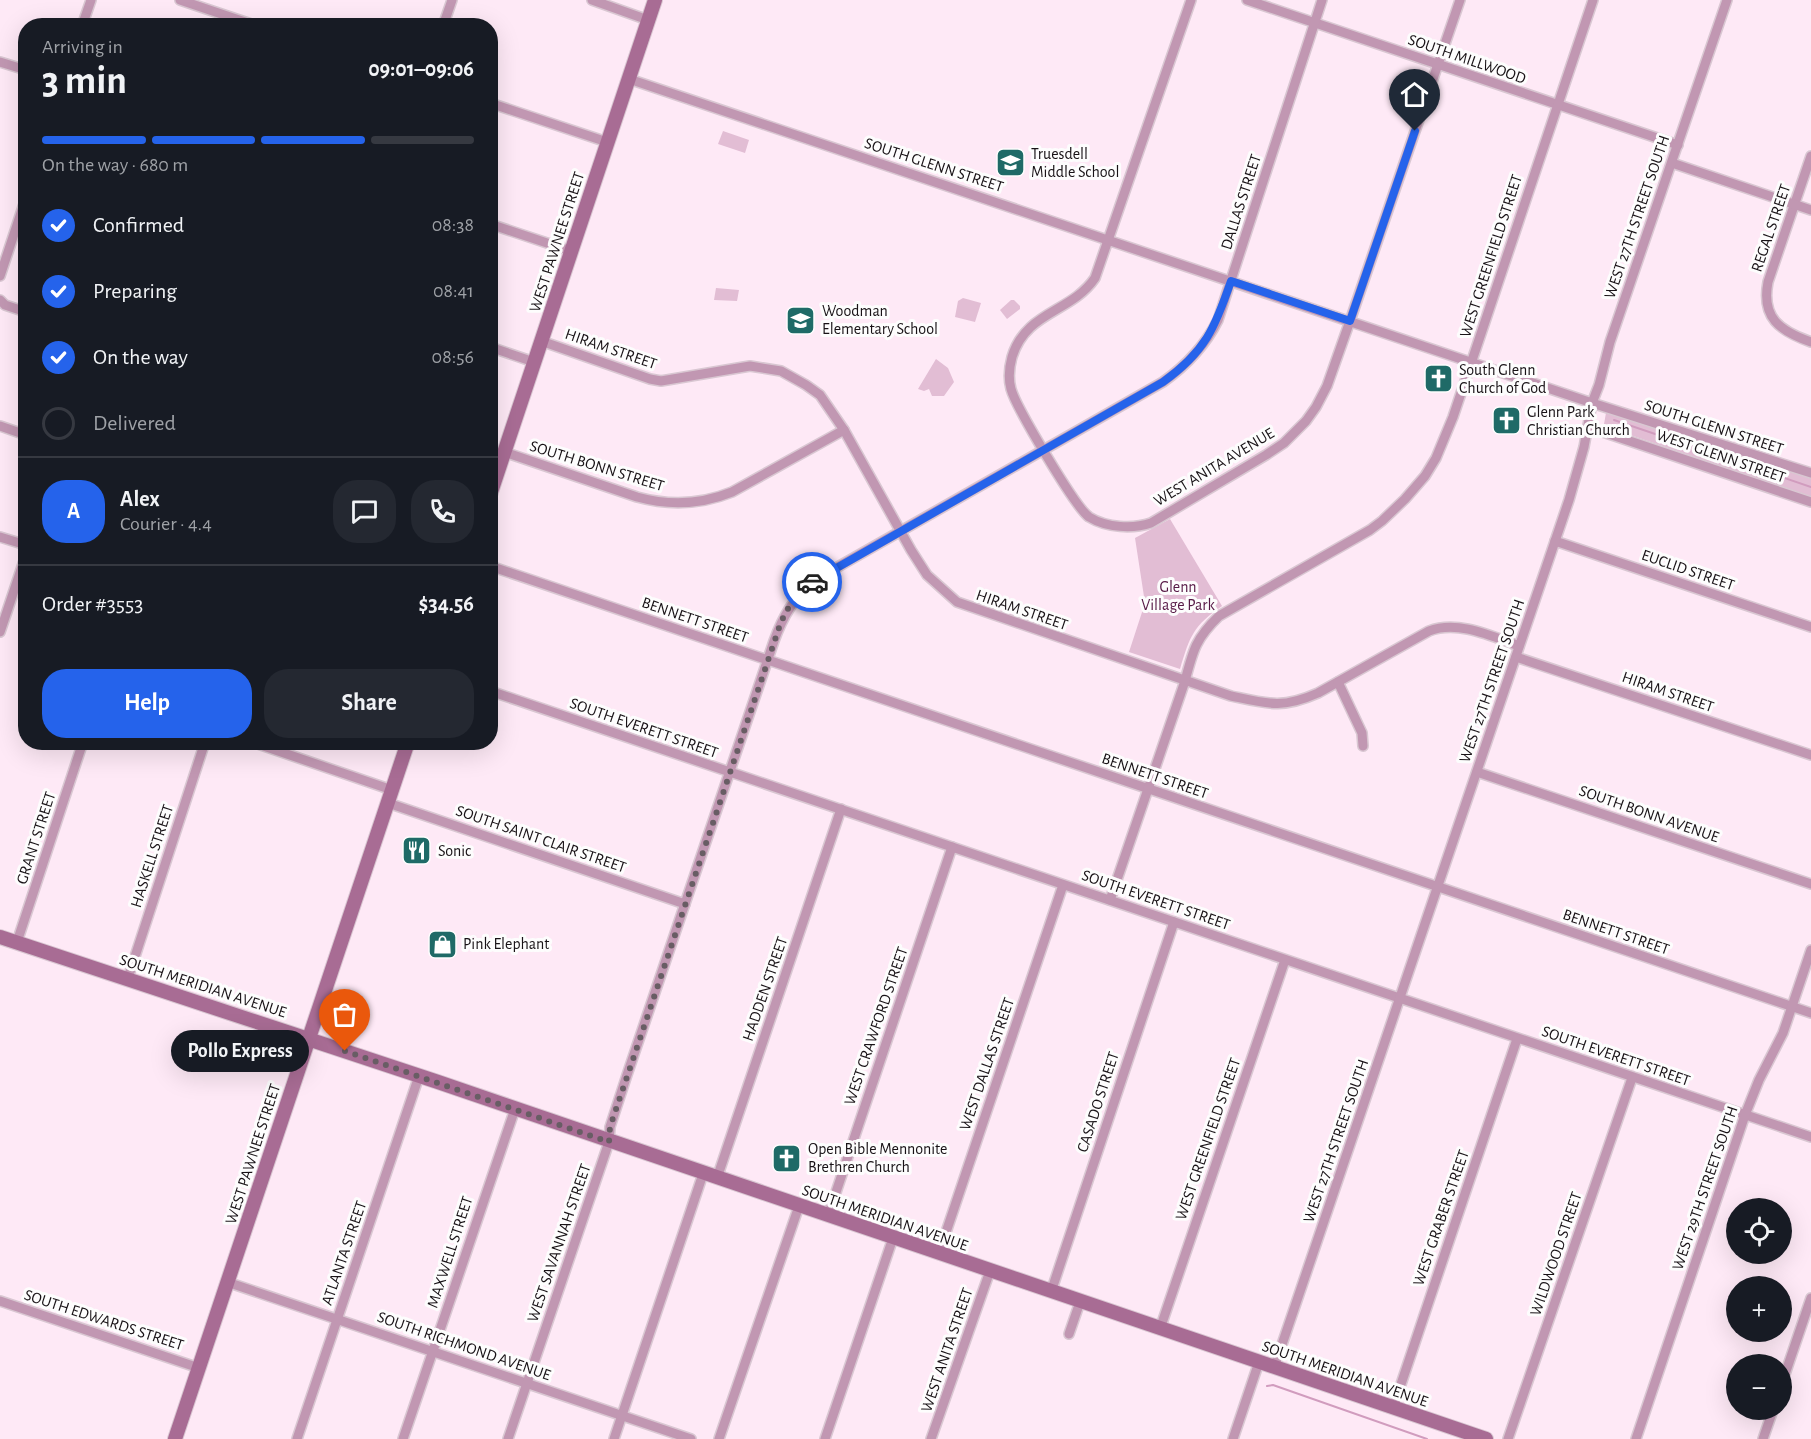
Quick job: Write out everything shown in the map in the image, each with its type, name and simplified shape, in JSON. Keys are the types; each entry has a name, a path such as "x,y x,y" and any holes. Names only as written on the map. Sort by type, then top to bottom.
{"main road":[{"name":"WEST PAWNEE STREET","path":"498,462 504,452 655,0"},
{"name":"WEST PAWNEE STREET","path":"175,1439 405,750"},
{"name":"SOUTH MERIDIAN AVENUE","path":"0,937 308,1038 1486,1439"}],"street":[{"path":"85,18 91,0"},
{"path":"180,0 233,18"},
{"path":"446,18 452,0"},
{"path":"592,0 648,20"},
{"path":"1044,449 1014,398 1009,378 1011,360 1015,348 1029,327 1075,299 1095,278 1191,0"},
{"name":"SOUTH MILLWOOD","path":"1247,0 1678,145"},
{"name":"DALLAS STREET","path":"901,531 1163,382 1182,369 1212,332 1231,281 1322,0"},
{"name":"WEST ANITA AVENUE","path":"1044,449 1088,516 1097,521 1138,527 1151,523 1266,455 1296,432 1316,407 1327,386 1460,0"},
{"name":"WEST GREENFIELD STREET","path":"1110,900 1185,681 1194,648 1201,634 1220,616 1370,530 1406,499 1436,458 1453,417 1593,0"},
{"name":"WEST 27TH STREET SOUTH","path":"1274,1368 1569,500 1592,403 1610,342 1727,0"},
{"path":"0,62 18,68"},
{"name":"SOUTH GLENN STREET","path":"628,79 1471,363 1811,473"},
{"path":"498,106 607,142"},
{"name":"REGAL STREET","path":"1811,156 1768,282 1766,299 1769,311 1777,324 1788,334 1811,342"},
{"path":"1672,163 1811,210"},
{"path":"0,276 18,222"},
{"path":"498,227 571,251"},
{"path":"0,300 5,305 18,309"},
{"name":"HIRAM STREET","path":"541,341 661,381 750,366 781,371 820,395 844,430 927,575 957,602 1231,696 1273,705 1299,701 1440,627 1454,626 1519,646"},
{"path":"498,350 534,362"},
{"path":"0,426 18,432"},
{"name":"WEST GLENN STREET","path":"1588,426 1811,502"},
{"name":"SOUTH BONN STREET","path":"504,452 637,497 657,502 685,503 713,499 732,492 844,430"},
{"name":"WEST SAVANNAH STREET","path":"508,1439 609,1142 610,1127 781,622 791,603 813,581 901,531"},
{"path":"0,537 18,543"},
{"name":"EUCLID STREET","path":"1555,541 1811,627"},
{"name":"BENNETT STREET","path":"498,569 1811,1013"},
{"path":"0,632 18,579"},
{"name":"HIRAM STREET","path":"1516,657 1811,755"},
{"path":"1338,682 1362,733 1363,746"},
{"name":"SOUTH EVERETT STREET","path":"498,695 1811,1137"},
{"name":"GRANT STREET","path":"17,942 80,750"},
{"name":"HASKELL STREET","path":"128,978 203,750"},
{"name":"SOUTH SAINT CLAIR STREET","path":"272,750 390,796 685,904"},
{"name":"SOUTH BONN AVENUE","path":"1477,772 1811,884"},
{"name":"HADDEN STREET","path":"717,1178 841,809"},
{"name":"WEST CRAWFORD STREET","path":"828,1215 952,847"},
{"name":"WEST DALLAS STREET","path":"939,1253 1064,885"},
{"name":"CASADO STREET","path":"1050,1292 1174,922"},
{"name":"WEST 29TH STREET SOUTH","path":"1636,1439 1745,1115 1782,1033 1811,950"},
{"name":"WEST GREENFIELD STREET","path":"1160,1329 1285,960"},
{"name":"WEST GRABER STREET","path":"1393,1408 1517,1039"},
{"name":"ATLANTA STREET","path":"297,1439 419,1076"},
{"name":"WILDWOOD STREET","path":"1508,1439 1632,1078"},
{"name":"MAXWELL STREET","path":"403,1439 515,1109"},
{"path":"614,1439 703,1174"},
{"path":"719,1439 799,1206"},
{"path":"825,1439 893,1238"},
{"name":"WEST ANITA STREET","path":"931,1439 990,1271"},
{"name":"SOUTH RICHMOND AVENUE","path":"227,1282 691,1439"},
{"path":"1792,1354 1811,1298"},
{"name":"SOUTH EDWARDS STREET","path":"0,1302 199,1368"},
{"path":"1070,1334 1080,1302"},
{"path":"1233,1439 1259,1362"},
{"path":"1763,1439 1770,1420"}],"green space":[{"path":"723,131 749,140 745,153 718,144"},
{"path":"716,288 739,290 737,301 714,300"},
{"path":"963,298 981,303 975,322 955,317 958,301"},
{"path":"1011,300 1020,306 1020,309 1007,319 1000,310"},
{"path":"936,359 948,368 954,382 944,396 932,396 929,389 924,391 918,389"},
{"path":"1612,412 1811,478 1811,497 1607,427 1604,424 1606,413"},
{"name":"Glenn Village Park","path":"1170,519 1222,606 1194,633 1180,669 1129,652 1145,603 1135,538"}],"waterway":[{"path":"1614,420 1811,487"},
{"path":"1267,1386 1273,1385 1427,1439"}],"way so far":[{"path":"345,1051 609,1142 610,1127 781,622 791,603 812,582"}],"place":[{"name":"Truesdell Middle School","path":"1010,163"},
{"name":"Woodman Elementary School","path":"801,320"},
{"name":"South Glenn Church of God","path":"1438,379"},
{"name":"Glenn Park Christian Church","path":"1506,421"},
{"name":"Sonic","path":"417,851"},
{"name":"Pink Elephant","path":"442,944"},
{"name":"Pollo Express","path":"345,1051"},
{"name":"Open Bible Mennonite Brethren Church","path":"787,1158"}],"route":[{"path":"812,582 1182,369 1212,332 1231,281 1350,321 1415,131"}]}
